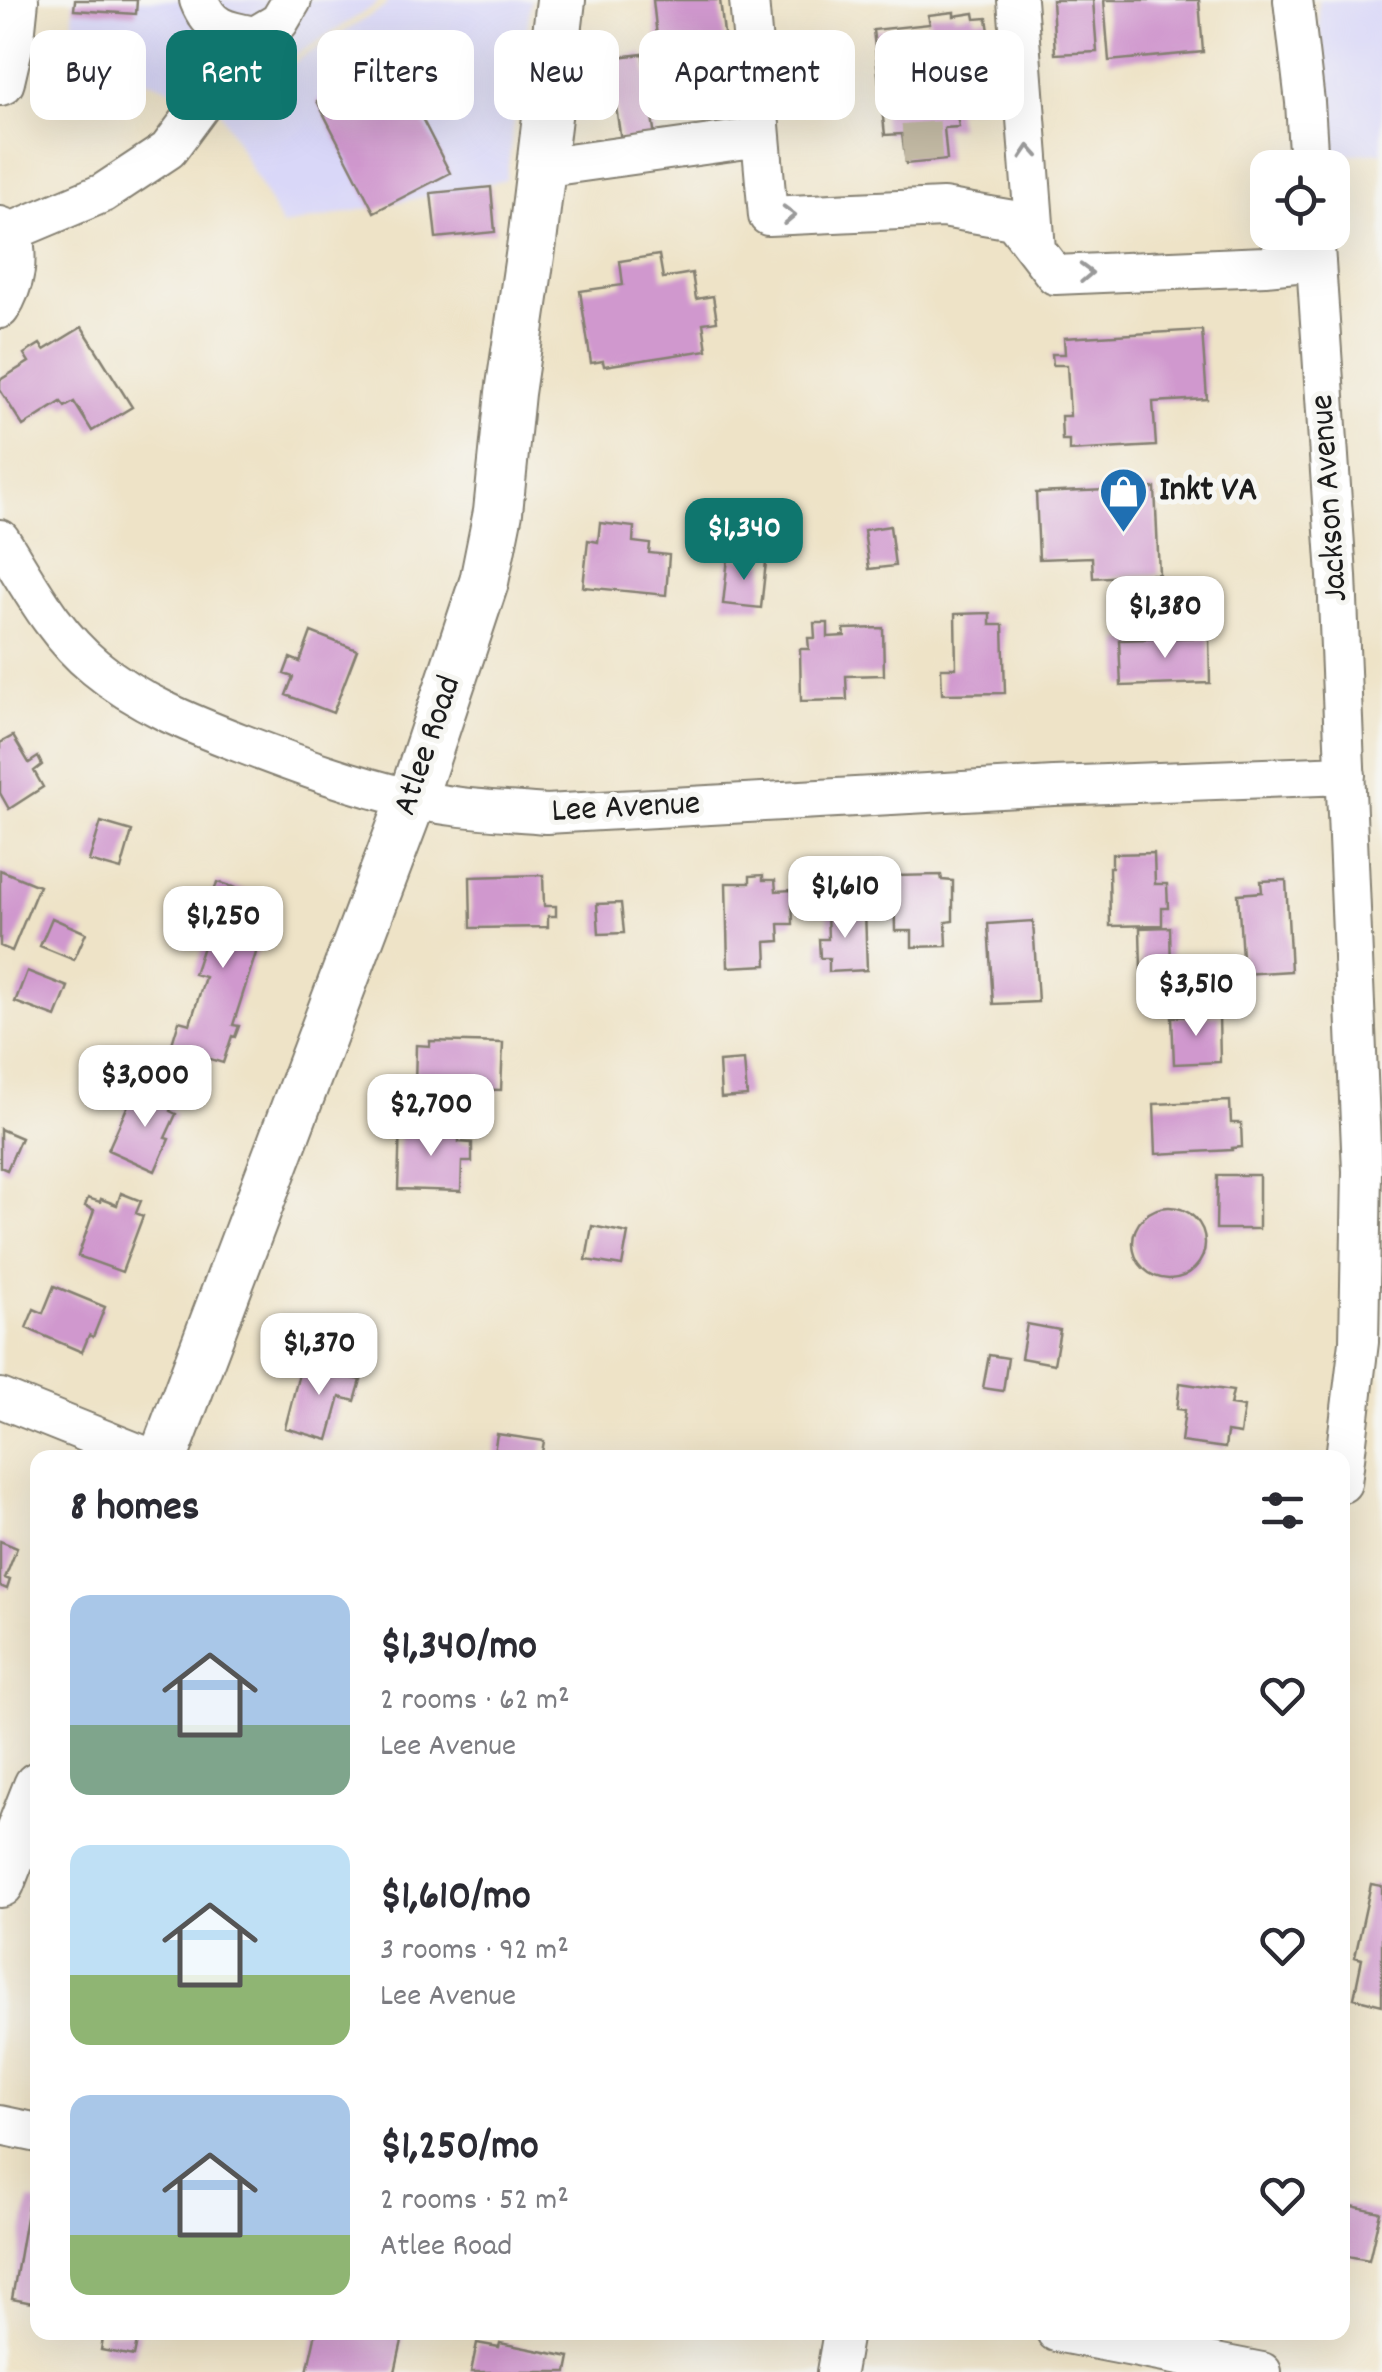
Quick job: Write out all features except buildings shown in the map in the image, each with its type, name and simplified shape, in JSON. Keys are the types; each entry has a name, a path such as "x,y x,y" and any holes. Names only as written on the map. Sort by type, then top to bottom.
{"main road":[{"path":"0,81 14,0"},
{"name":"Atlee Road","path":"167,1450 412,799 484,582 498,512 560,0"},
{"path":"0,1884 30,1807"}],"street":[{"path":"0,308 16,275 17,256 7,228 102,194 168,150 205,100 210,15 255,36 280,22 292,0"},
{"path":"750,0 768,216 943,208 1013,220 1056,274 1265,266 1307,250"},
{"path":"1017,0 1036,250"},
{"path":"1293,0 1309,150"},
{"path":"540,168 761,137"},
{"name":"Jackson Avenue","path":"1315,250 1337,576 1370,1350 1349,1450"},
{"name":"Lee Avenue","path":"0,539 55,626 92,665 136,697 200,727 330,777 412,799 546,814 1346,774"},
{"path":"0,1398 130,1450"},
{"path":"0,2125 30,2131"},
{"path":"836,2372 842,2340"},
{"path":"1136,2340 1176,2344 1262,2372"}],"shaded area":[{"path":"73,0 378,0 336,30 317,30 317,42 297,54 297,30 166,30 166,87 146,80 146,30 73,30"},
{"path":"387,0 531,0 527,30 494,30 494,120 514,120 506,180 282,226 225,120 297,120 297,61 317,49 317,120 474,120 474,30 347,30 386,6"},
{"path":"1318,0 1382,0 1382,152 1350,154 1350,150 1327,150"}],"tunnel":[{"path":"903,143 945,140"}],"place":[{"name":"Inkt VA","path":"1124,534"}]}
